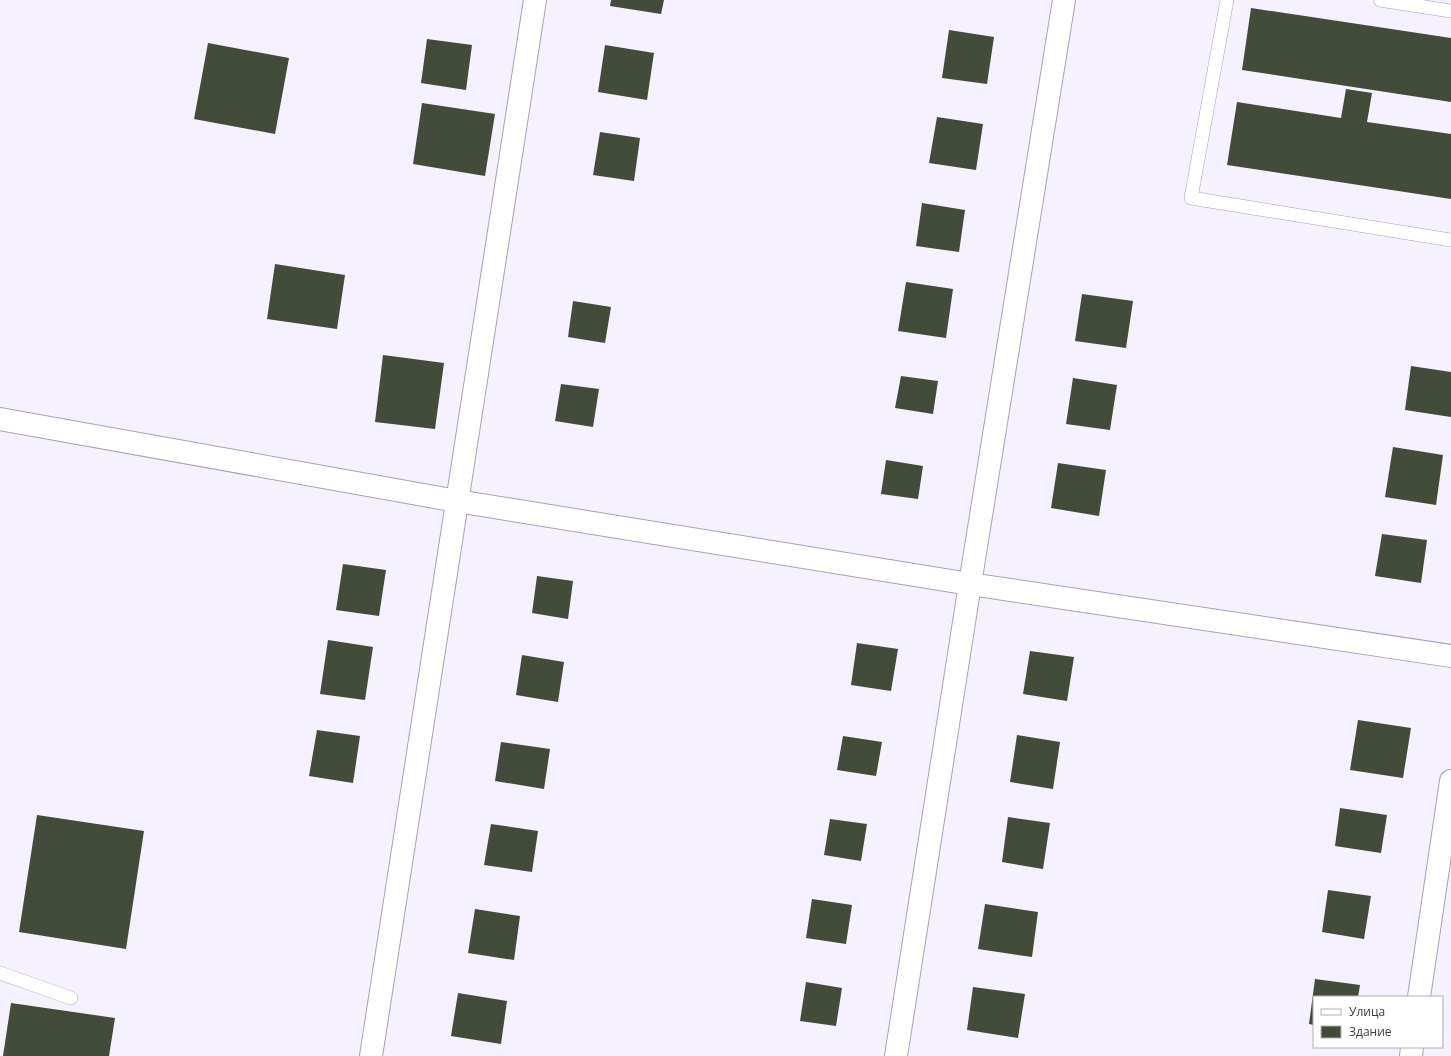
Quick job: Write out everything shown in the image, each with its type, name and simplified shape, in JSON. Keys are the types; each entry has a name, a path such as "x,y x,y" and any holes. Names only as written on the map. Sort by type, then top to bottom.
{"street":[{"path":"371,1056 535,0"},
{"path":"896,1056 1064,0"},
{"path":"0,419 457,501 970,584 1451,656"},
{"path":"1419,996 1451,781"}],"lane":[{"path":"1226,0 1191,198 1451,240"},
{"path":"1380,0 1451,11"},
{"path":"0,973 71,998"}],"building":[{"path":"611,0 664,0 661,14 610,6"},
{"path":"1251,8 1451,38 1451,102 1242,70"},
{"path":"949,30 994,37 987,84 942,78"},
{"path":"427,39 472,45 466,90 421,83"},
{"path":"208,43 289,58 275,134 194,119"},
{"path":"605,45 654,53 647,100 598,92"},
{"path":"1346,89 1372,93 1367,122 1451,134 1451,199 1227,165 1237,102 1341,118"},
{"path":"422,103 495,114 485,176 413,164"},
{"path":"937,117 983,124 976,170 929,163"},
{"path":"600,132 640,138 634,181 593,175"},
{"path":"922,203 965,210 959,252 916,246"},
{"path":"275,264 345,275 337,329 267,319"},
{"path":"906,282 953,289 946,338 898,331"},
{"path":"1082,294 1133,301 1126,348 1075,341"},
{"path":"573,301 611,307 605,343 568,337"},
{"path":"383,355 444,363 435,429 375,422"},
{"path":"1411,366 1451,372 1451,417 1405,410"},
{"path":"901,376 938,381 933,414 895,408"},
{"path":"1073,378 1117,385 1110,430 1066,424"},
{"path":"561,384 599,389 593,427 555,421"},
{"path":"1393,447 1443,455 1436,505 1385,497"},
{"path":"886,460 923,466 918,499 881,494"},
{"path":"1058,463 1106,470 1099,516 1051,508"},
{"path":"1382,534 1427,540 1421,583 1375,576"},
{"path":"343,564 386,570 379,616 336,610"},
{"path":"537,576 573,581 568,619 532,613"},
{"path":"328,640 373,647 365,700 320,694"},
{"path":"857,643 898,649 891,691 851,685"},
{"path":"1030,651 1074,657 1067,701 1023,694"},
{"path":"522,655 564,662 558,702 516,695"},
{"path":"1358,720 1411,728 1403,778 1350,770"},
{"path":"317,730 360,736 353,783 309,776"},
{"path":"1017,735 1060,742 1053,789 1010,782"},
{"path":"843,736 882,742 876,776 837,770"},
{"path":"501,742 550,749 544,789 495,781"},
{"path":"1340,808 1387,815 1381,853 1335,846"},
{"path":"37,815 144,831 126,949 19,932"},
{"path":"1008,817 1050,823 1043,869 1002,862"},
{"path":"830,819 867,824 861,861 824,855"},
{"path":"491,824 538,831 532,872 484,865"},
{"path":"1328,890 1371,896 1364,939 1322,932"},
{"path":"812,899 852,905 846,944 806,938"},
{"path":"985,904 1038,912 1032,957 978,949"},
{"path":"475,909 520,916 514,960 468,953"},
{"path":"1315,979 1360,985 1358,996 1313,996 1313,1025 1309,1024"},
{"path":"806,982 842,988 836,1026 800,1021"},
{"path":"973,987 1025,994 1018,1038 967,1030"},
{"path":"458,993 507,1001 501,1044 451,1036"},
{"path":"11,1003 115,1018 109,1056 3,1056"}]}
